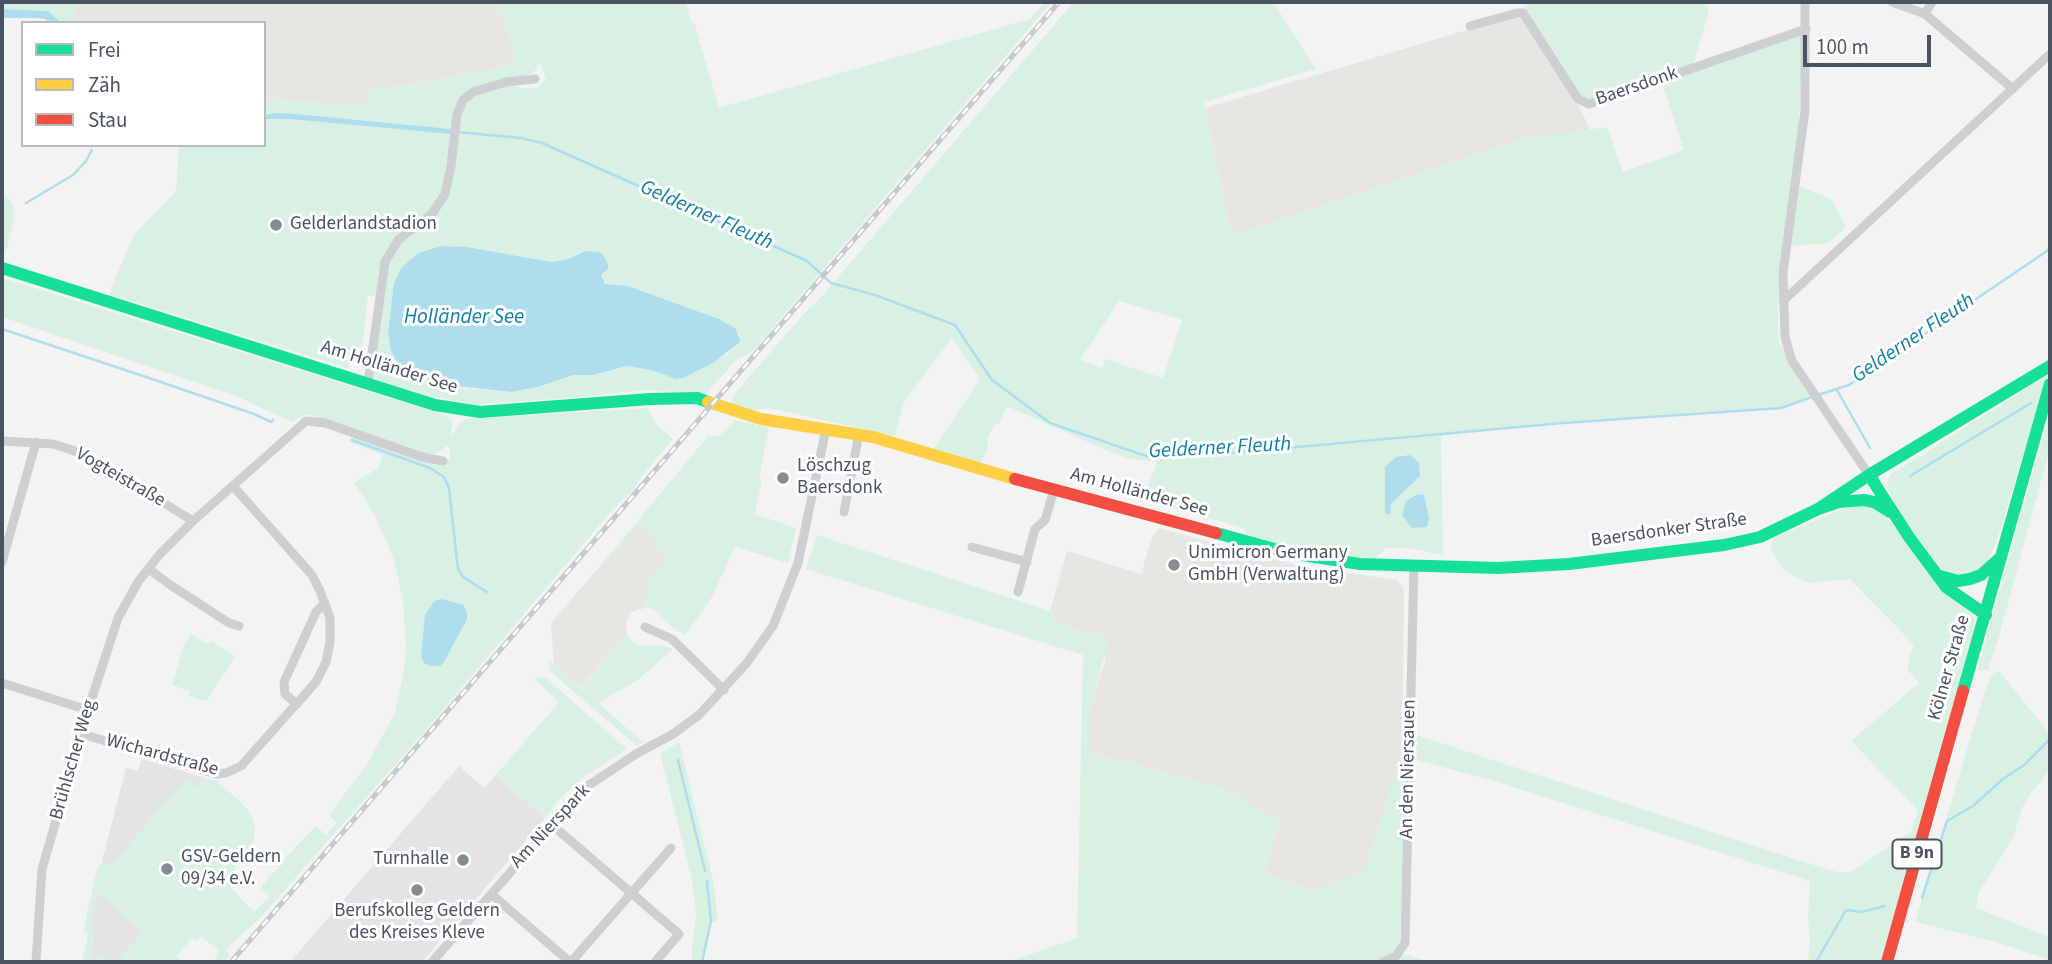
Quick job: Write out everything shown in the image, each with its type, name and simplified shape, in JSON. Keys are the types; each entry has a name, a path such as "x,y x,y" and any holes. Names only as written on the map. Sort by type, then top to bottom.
{"street":[{"path":"1805,2 1805,110 1787,237 1784,337 1792,361 1806,384 1945,587 1986,615"},
{"path":"1892,2 1925,14 2012,89"},
{"path":"1925,14 1932,2"},
{"name":"Baersdonk","path":"1470,26 1523,13 1578,99 1589,104 1806,29"},
{"path":"1783,301 2050,54"},
{"path":"368,382 385,262 398,240 432,214 439,205 449,179 455,126 463,100 474,92 506,82 536,79"},
{"name":"Am Holländer See","path":"2,268 436,405 480,412 690,397 703,399 752,417 859,435 1289,553 1360,564 1414,565"},
{"name":"Baersdonker Straße","path":"1414,565 1498,568 1569,564 1724,545 1760,537 1818,509 1869,475 2050,366"},
{"name":"Kölner Straße","path":"1887,962 2050,384"},
{"name":"Brühlscher Weg","path":"36,962 42,869 88,710 118,618 129,597 167,545 299,426 310,420 326,423 422,457 443,461"},
{"name":"Am Nierspark","path":"432,962 583,789 699,715 724,690 757,649 773,626 785,600 803,548 826,429"},
{"path":"844,512 859,435"},
{"name":"Vogteistraße","path":"2,441 63,446 89,457 193,521"},
{"path":"2,562 36,442"},
{"name":"Wichardstraße","path":"82,734 221,774 232,772 311,689 322,671 329,652 330,628 325,603 312,575 233,486"},
{"path":"1018,592 1035,529 1045,520 1054,490"},
{"path":"1818,509 1839,502 1864,500 1874,502 1893,514"},
{"path":"972,547 1027,562"},
{"path":"1937,575 1958,581 1970,579 1981,575 2002,556"},
{"name":"An den Niersauen","path":"1383,962 1396,956 1401,950 1405,935 1414,565"},
{"path":"149,569 239,626"},
{"path":"297,704 285,694 284,682 316,612 325,603"},
{"path":"645,627 673,639 724,690"},
{"path":"2,683 88,710"},
{"path":"551,824 679,934 655,962"},
{"path":"491,894 570,962 671,848"}],"shaded area":[{"path":"73,2 495,2 515,51 514,62 507,66 402,86 370,89 370,106 266,99 266,21 76,21"},
{"path":"1514,16 1524,20 1581,110 1590,130 1527,138 1235,235 1229,226 1205,108"},
{"path":"641,518 694,534 646,608 630,614 626,623 627,634 580,688 554,665 551,623"},
{"path":"1159,528 1296,565 1396,580 1404,588 1402,768 1398,770 1365,872 1313,890 1264,874 1280,820 1266,815 1237,795 1217,787 1090,752 1090,708 1105,661 1104,637 1050,621 1053,613 1050,611 1067,551 1141,574 1153,535"},
{"path":"142,759 202,777 199,789 186,780 112,865 102,862 126,768 138,771"},
{"name":"Berufskolleg Geldern des Kreises Kleve","path":"459,766 484,788 496,775 545,818 422,962 290,962"},
{"path":"97,891 144,931 117,962 106,961 106,957 100,956 97,959 90,958 95,931 89,930"}],"green space":[{"path":"2,2 73,2 76,21 60,21 48,11 2,9"},
{"path":"495,2 686,2 719,108 1030,19 1045,2 1052,2 752,352 738,358 706,394 644,390 472,404 427,395 374,377 385,269 394,249 441,207 460,115 466,101 476,93 461,99 452,129 296,114 266,115 266,99 369,106 370,89 402,86 507,66 514,62 515,51","holes":["541,64 546,79 538,87 527,89 511,85 479,93 535,71 537,65","441,246 475,248 552,262 565,260 578,253 605,271 601,275 606,284 628,286 719,319 739,334 739,343 728,354 676,379 651,370 627,366 593,375 573,375 538,387 511,392 458,388 426,380 398,364 391,351 388,333 393,292 402,267 418,253"]},
{"path":"1074,2 1273,2 1316,69 1204,102 1229,226 1235,235 1527,138 1607,127 1623,172 1684,150 1662,83 1803,30 1798,148 1793,183 1832,200 1846,227 1829,243 1785,246 1778,302 1778,340 1811,397 1784,408 1570,422 1441,436 1443,555 1409,548 1386,548 1376,558 1344,557 1292,549 1247,537 1245,528 1142,500 1156,461 1131,459 1113,453 1007,406 999,424 995,423 987,440 988,448 981,463 933,450 980,379 952,338 904,402 895,436 769,408 747,411 730,406 735,393 816,303","holes":["1119,301 1182,320 1163,378 1105,359 1102,368 1080,360","1385,467 1420,476 1385,512"]},
{"path":"1532,2 1702,2 1709,11 1693,65 1590,101 1581,98 1524,7"},
{"name":"Gelderlandstadion","path":"266,119 451,134 443,191 432,209 397,236 388,248 379,269 376,296 368,296 361,359 368,361 366,367 350,362 348,368 109,294 133,236 176,191 179,147 266,147"},
{"path":"2,194 11,201 15,214 7,247 2,255"},
{"path":"2,278 444,415 453,421 453,434 460,422 467,419 648,408 654,422 673,439 640,478 633,491 613,509 430,725 260,918 225,950 230,955 224,962 218,962 215,957 219,951 201,936 197,941 192,938 176,956 179,962 173,959 170,962 117,962 143,931 97,891 90,929 95,931 90,957 106,957 106,961 113,962 82,962 88,934 83,932 96,873 102,862 113,864 186,779 198,789 202,777 216,781 251,814 255,825 254,840 234,870 235,882 230,887 254,912 270,897 260,888 291,852 316,826 326,835 337,823 329,815 367,764 395,713 406,648 403,600 393,557 374,513 354,483 378,468 383,455 349,442 351,436 443,466 450,458 450,447 426,454 307,414 292,422 236,396 2,317","holes":["443,599 463,605 467,615 444,662 433,667 421,656 425,631"]},
{"path":"2048,375 1996,543 1986,564 1965,577 1939,568 1890,493 1887,484 1890,475"},
{"path":"2050,412 2050,448 1998,640 1988,670 1977,671"},
{"path":"735,420 769,428 755,514 796,528 788,563 735,547 712,597 685,635 675,630 656,611 642,604 647,598 643,594 651,585 647,581 665,560 661,557 665,553 653,543 658,537 638,525 614,554 612,552 708,436 719,436"},
{"path":"1852,505 1865,505 1882,512 1973,613 1975,623 1882,962 1808,962 1810,881 1497,782 1414,759 1413,734 1801,861 1837,872 1851,872 1911,832 1918,810 1851,741 1919,683 1908,670 1909,656 1914,645 1850,579 1809,583 1795,577 1783,568 1771,550 1771,544 1774,538"},
{"path":"817,535 1053,612 1051,621 1104,637 1108,644 1090,708 1090,752 1217,787 1237,795 1266,815 1280,820 1264,874 1313,890 1364,872 1394,777 1402,768 1405,770 1399,953 1431,962 1008,962 1077,938 1083,655 806,569"},
{"path":"191,634 208,644 211,641 235,657 206,701 189,696 190,691 172,685 184,645"},
{"path":"627,634 639,645 673,649 639,679 598,703 643,742 637,746 551,672 549,665 549,661 581,688"},
{"path":"1999,671 2050,734 2050,770 2022,808 2013,838 1979,892 1976,908 2050,937 2050,960 1993,941 1915,922 1983,697 1992,674"},
{"path":"546,678 627,749 582,778 545,818 496,775 559,702 534,679"},
{"path":"679,742 713,880 718,920 711,922 702,962 691,962 696,912 692,880 660,754"}],"water":[{"path":"2,9 48,11 60,21 36,18 2,18"},
{"path":"296,114 452,129 451,134 266,119 266,115"},
{"name":"Holländer See","path":"441,246 467,247 552,262 586,251 599,252 608,265 608,269 601,275 605,284 628,286 719,319 735,328 739,343 713,363 676,379 651,370 627,366 593,375 573,375 538,387 511,392 438,384 398,364 391,351 388,333 394,283 402,267 418,253"},
{"path":"1410,455 1419,463 1420,476 1391,504 1390,515 1385,513 1385,467 1396,457"},
{"path":"1418,494 1424,495 1429,518 1427,527 1412,528 1402,515 1406,501"},
{"path":"443,599 463,605 467,611 467,619 444,662 440,666 430,666 424,663 421,656 425,615 434,601"}],"waterway":[{"name":"Gelderner Fleuth","path":"457,132 521,138 542,143 807,261 831,283 875,295 955,325 992,380 1050,423 1149,457 1231,453 1563,423 1781,408 1812,397"},
{"path":"26,203 73,175 92,150"},
{"name":"Gelderner Fleuth","path":"1818,395 1849,385 2050,247"},
{"path":"2,329 271,422 273,420"},
{"path":"1837,390 1870,448"},
{"path":"1910,476 2031,403"},
{"path":"352,440 430,468 444,477 449,488 458,569 463,577 487,592"},
{"path":"1922,898 1947,821 1973,806 2003,779 2024,765 2050,739"},
{"path":"678,760 705,871"},
{"path":"702,962 711,921 707,881"},
{"path":"1816,962 1846,910 1862,912 1885,906"}],"railway":[{"path":"231,962 1059,2"}],"traffic: fast":[{"path":"2,268 435,405 480,412 650,399 697,398 708,402"},
{"path":"1216,533 1289,553 1360,564 1498,568 1569,564 1724,545 1760,537 1818,509 1869,475 2050,366"},
{"path":"1963,691 2050,384"},
{"path":"1869,475 1909,537 1946,587 1986,615"},
{"path":"1818,509 1839,502 1864,500 1874,502 1890,512"},
{"path":"1937,575 1958,581 1970,579 1981,575 2001,557"}],"traffic: slow":[{"path":"708,402 761,419 873,437 1015,479"}],"traffic: jam":[{"path":"1015,479 1216,533"},
{"path":"1887,962 1963,691"}],"place":[{"name":"Gelderlandstadion","path":"276,225"},
{"name":"Löschzug Baersdonk","path":"783,478"},
{"name":"Unimicron Germany GmbH (Verwaltung)","path":"1174,565"},
{"name":"Turnhalle","path":"463,860"},
{"name":"GSV-Geldern 09/34 e.V.","path":"167,869"},
{"name":"Berufskolleg Geldern des Kreises Kleve","path":"417,890"}]}
